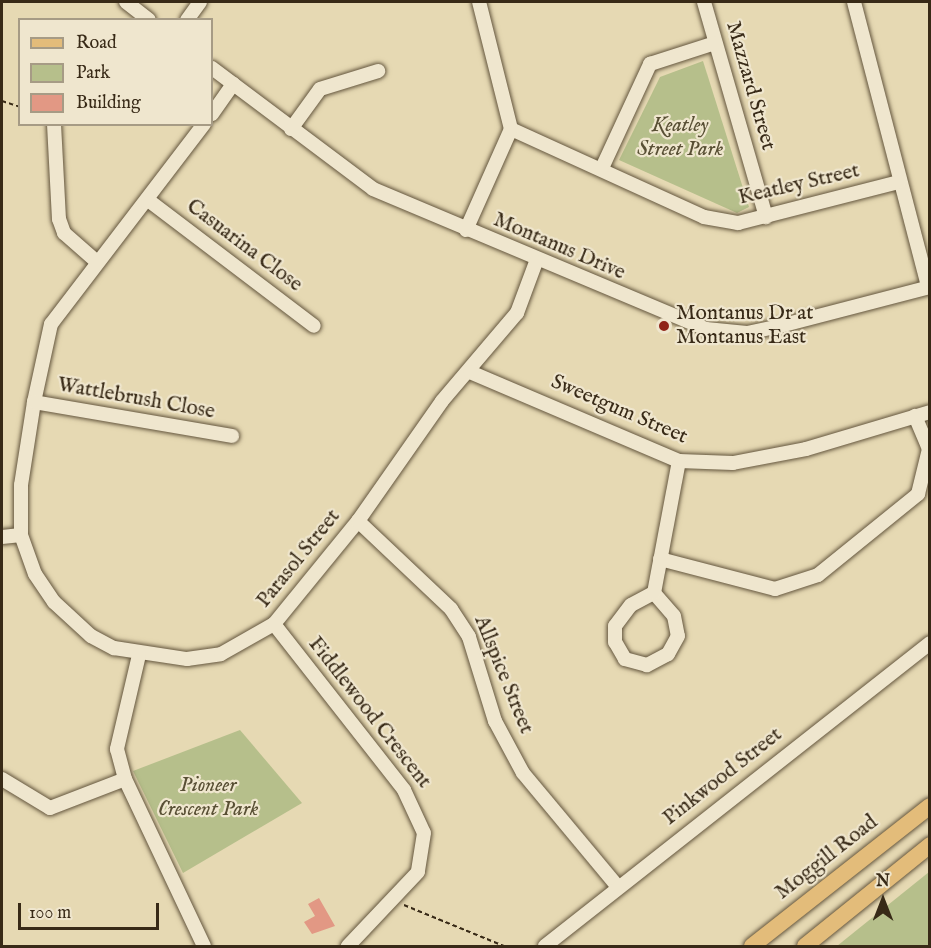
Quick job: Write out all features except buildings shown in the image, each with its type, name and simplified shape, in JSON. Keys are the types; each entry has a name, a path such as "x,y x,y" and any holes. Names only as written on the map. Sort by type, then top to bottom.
{"main road":[{"name":"Moggill Road","path":"752,946 930,806"},
{"path":"805,946 929,846"}],"street":[{"path":"126,2 146,18"},
{"path":"188,18 200,2"},
{"path":"466,230 511,129 479,2"},
{"name":"Mazzard Street","path":"704,2 766,217"},
{"path":"854,2 899,182 929,287"},
{"path":"602,168 650,64 715,43"},
{"name":"Montanus Drive","path":"213,69 373,189 536,262 706,329 747,333 929,287"},
{"path":"291,129 320,89 378,71"},
{"path":"213,113 233,84"},
{"path":"54,126 59,219 64,233 98,262"},
{"name":"Parasol Street","path":"203,126 51,324 33,402 21,485 21,535 43,589 70,620 92,636 139,655 187,659 221,654 274,624 358,521 442,401 470,372 517,313 536,262"},
{"name":"Keatley Street","path":"511,129 602,168 704,217 738,223 899,182"},
{"name":"Casuarina Close","path":"148,200 314,326"},
{"name":"Sweetgum Street","path":"470,372 679,461 733,464 806,449 930,412"},
{"name":"Wattlebrush Close","path":"33,402 232,436"},
{"path":"660,559 775,589 818,575 918,494 929,449 915,416"},
{"path":"654,593 679,461"},
{"name":"Allspice Street","path":"358,521 451,609 469,638 495,721 523,773 618,886"},
{"path":"2,537 21,535"},
{"path":"654,593 674,616 678,636 668,654 646,665 625,659 615,642 615,626 631,605 654,593"},
{"name":"Fiddlewood Crescent","path":"274,624 418,811 424,854 418,872 396,899 348,946"},
{"name":"Pinkwood Street","path":"544,946 930,643"},
{"path":"139,655 117,750 125,779 204,946"},
{"path":"2,779 32,802 50,808 125,779"}],"path":[{"path":"2,100 18,106"},
{"path":"396,899 504,946"}],"green space":[{"name":"Keatley Street Park","path":"703,61 749,207 737,213 619,160 660,77"},
{"name":"Pioneer Crescent Park","path":"240,730 302,803 183,873 133,771"},
{"path":"929,872 929,946 837,946"}],"place":[{"name":"Montanus Dr at Montanus East","path":"664,326"}]}
